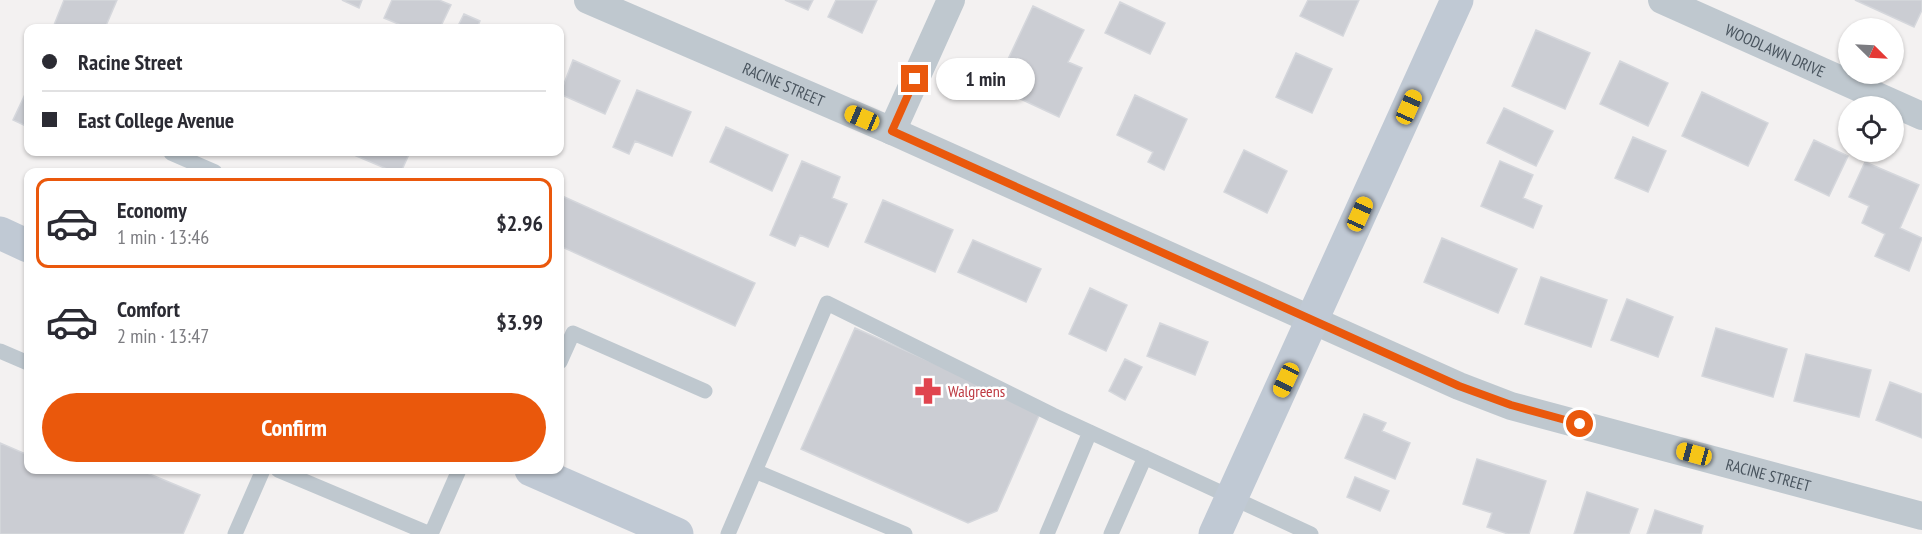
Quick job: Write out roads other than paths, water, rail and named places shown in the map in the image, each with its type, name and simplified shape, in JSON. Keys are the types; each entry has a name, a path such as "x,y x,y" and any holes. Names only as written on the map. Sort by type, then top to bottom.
{"main road":[{"path":"1215,534 1457,0"},
{"path":"0,233 24,244"},
{"path":"540,474 677,534"}],"street":[{"name":"RACINE STREET","path":"588,0 892,131 1459,386 1511,405 1922,516"},
{"path":"892,131 951,0"},
{"name":"WOODLAWN DRIVE","path":"1662,0 1922,116"}],"lane":[{"path":"178,156 206,168"},
{"path":"728,534 827,303 1090,432 1311,534"},
{"path":"564,353 573,333 705,391"},
{"path":"0,351 24,361"},
{"path":"1047,534 1090,432"},
{"path":"1111,534 1145,457"},
{"path":"755,471 905,534"},
{"path":"236,534 261,474"},
{"path":"288,474 430,534 457,474"}],"place":[{"name":"Walgreens","path":"928,391"}]}
